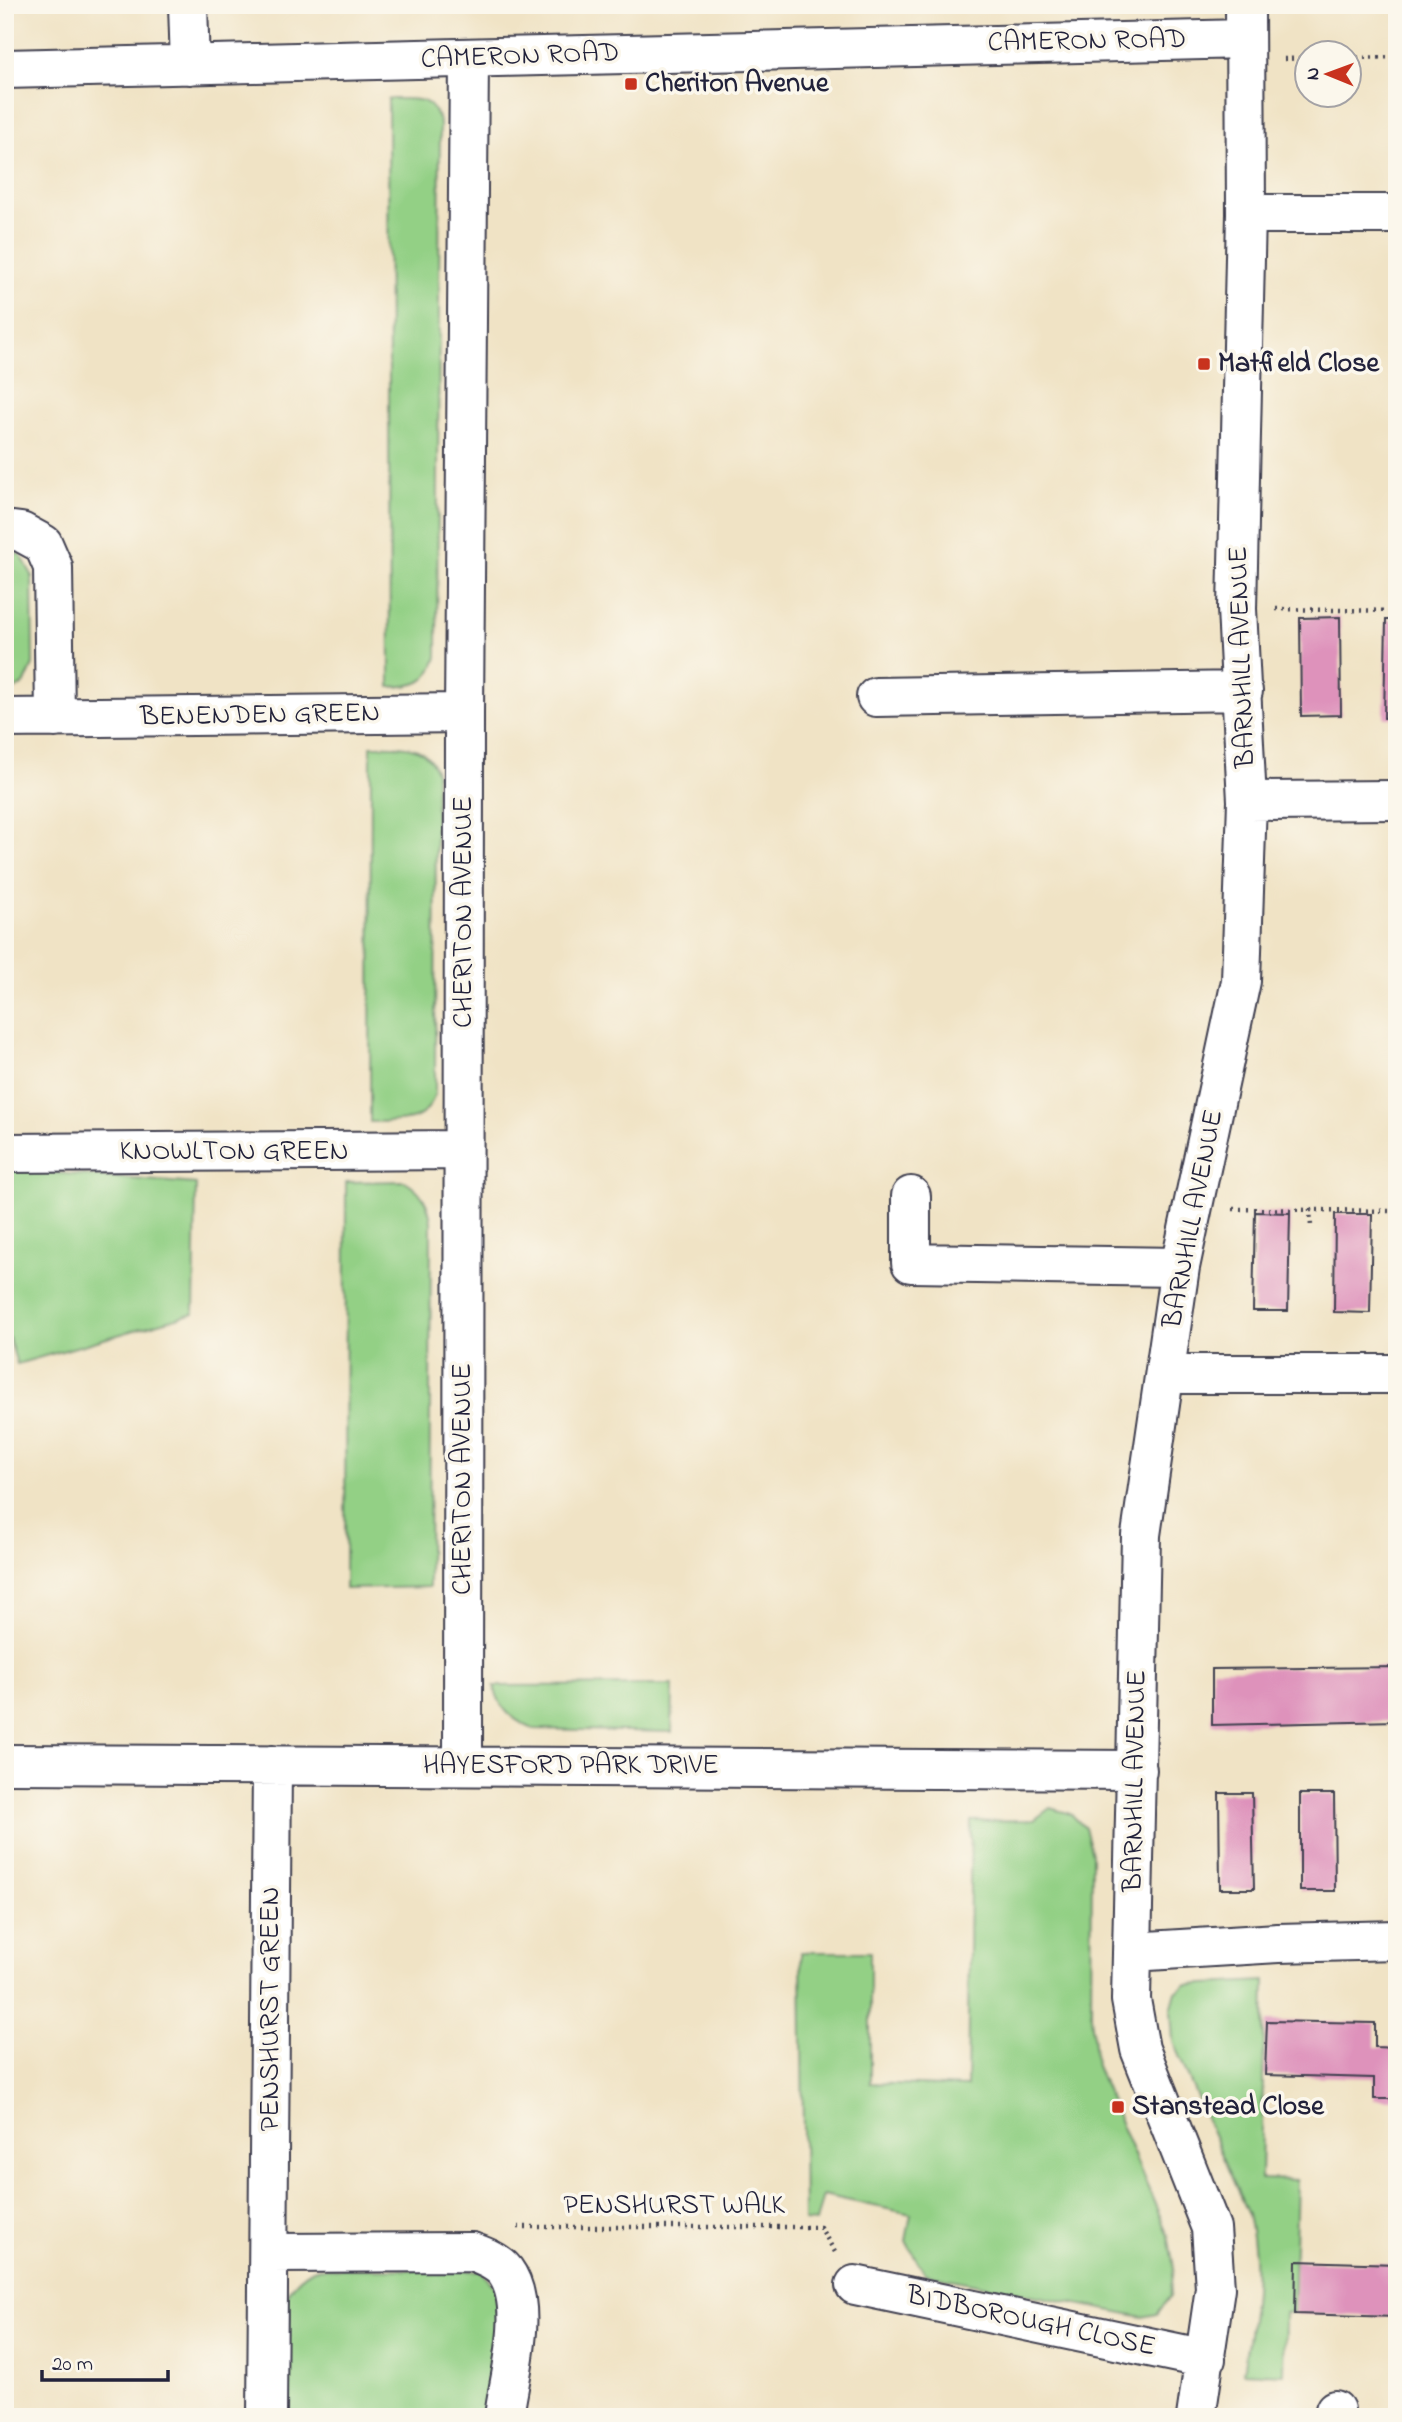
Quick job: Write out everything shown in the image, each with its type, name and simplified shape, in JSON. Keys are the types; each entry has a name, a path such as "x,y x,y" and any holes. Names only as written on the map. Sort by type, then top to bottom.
{"street":[{"path":"188,5 190,65"},
{"name":"CAMERON ROAD","path":"5,69 469,58 1245,22"},
{"name":"BARNHILL AVENUE","path":"1196,2417 1215,2288 1211,2228 1140,2049 1131,2000 1141,1535 1181,1268 1241,981 1247,801 1237,609 1246,214 1245,22"},
{"name":"CHERITON AVENUE","path":"463,1765 464,713 469,58"},
{"path":"1246,214 1397,214"},
{"path":"5,530 21,532 43,544 53,568 55,718"},
{"path":"876,697 1243,691"},
{"name":"BENENDEN GREEN","path":"5,718 464,713"},
{"path":"1247,801 1397,800"},
{"name":"KNOWLTON GREEN","path":"5,1153 463,1150"},
{"path":"911,1196 911,1263 1181,1268"},
{"path":"1166,1374 1397,1374"},
{"name":"HAYESFORD PARK DRIVE","path":"5,1764 1137,1770"},
{"name":"PENSHURST GREEN","path":"267,2417 272,1765"},
{"path":"1132,1952 1279,1942 1397,1940"},
{"path":"270,2253 472,2252 490,2259 504,2270 519,2307 504,2417"},
{"name":"BIDBOROUGH CLOSE","path":"855,2285 1206,2359"}],"path":[{"path":"1364,58 1397,57"},
{"path":"1237,609 1397,611"},
{"path":"1193,1209 1397,1211"},
{"path":"1310,1209 1311,1227"},
{"name":"PENSHURST WALK","path":"472,2252 496,2227 820,2227 855,2285"}],"green space":[{"path":"388,99 421,100 432,107 440,124 437,657 430,673 420,682 390,687"},
{"path":"5,549 21,555 32,575 33,665 25,683 5,696"},
{"path":"371,746 401,746 419,751 432,762 436,772 435,1092 426,1111 401,1121 370,1122"},
{"path":"5,1169 196,1184 194,1313 17,1364 5,1325"},
{"path":"405,1181 423,1198 431,1222 429,1587 345,1589 346,1182"},
{"path":"673,1685 672,1732 533,1729 508,1713 494,1686"},
{"path":"1050,1808 1071,1814 1085,1828 1092,1854 1091,2015 1096,2066 1168,2235 1174,2268 1170,2296 1157,2314 1143,2317 925,2274 906,2241 911,2214 823,2195 816,2222 804,2221 801,1952 870,1952 870,2083 967,2087 971,1821 1034,1820"},
{"path":"1265,1981 1261,2179 1297,2180 1293,2312 1285,2313 1284,2374 1243,2372 1255,2275 1252,2235 1248,2215 1173,2042 1171,2010 1176,1992 1185,1985"},
{"path":"315,2268 480,2271 498,2290 501,2308 486,2417 284,2417 285,2301 297,2282"}],"building":[{"path":"1340,617 1341,715 1301,716 1300,618"},
{"path":"1386,620 1397,620 1397,718 1384,718"},
{"path":"1255,1212 1290,1213 1288,1311 1253,1311"},
{"path":"1335,1214 1372,1214 1370,1313 1334,1312"},
{"path":"1397,1667 1397,1721 1212,1725 1212,1669"},
{"path":"1219,1793 1252,1793 1254,1889 1220,1889"},
{"path":"1300,1794 1334,1794 1335,1891 1300,1891"},
{"path":"1267,2021 1375,2023 1375,2047 1397,2048 1397,2099 1374,2099 1374,2078 1265,2075"},
{"path":"1296,2261 1397,2264 1397,2317 1295,2314"}],"place":[{"name":"Cheriton Avenue","path":"631,84"},
{"name":"Matfield Close","path":"1204,364"},
{"name":"Stanstead Close","path":"1118,2107"}]}
